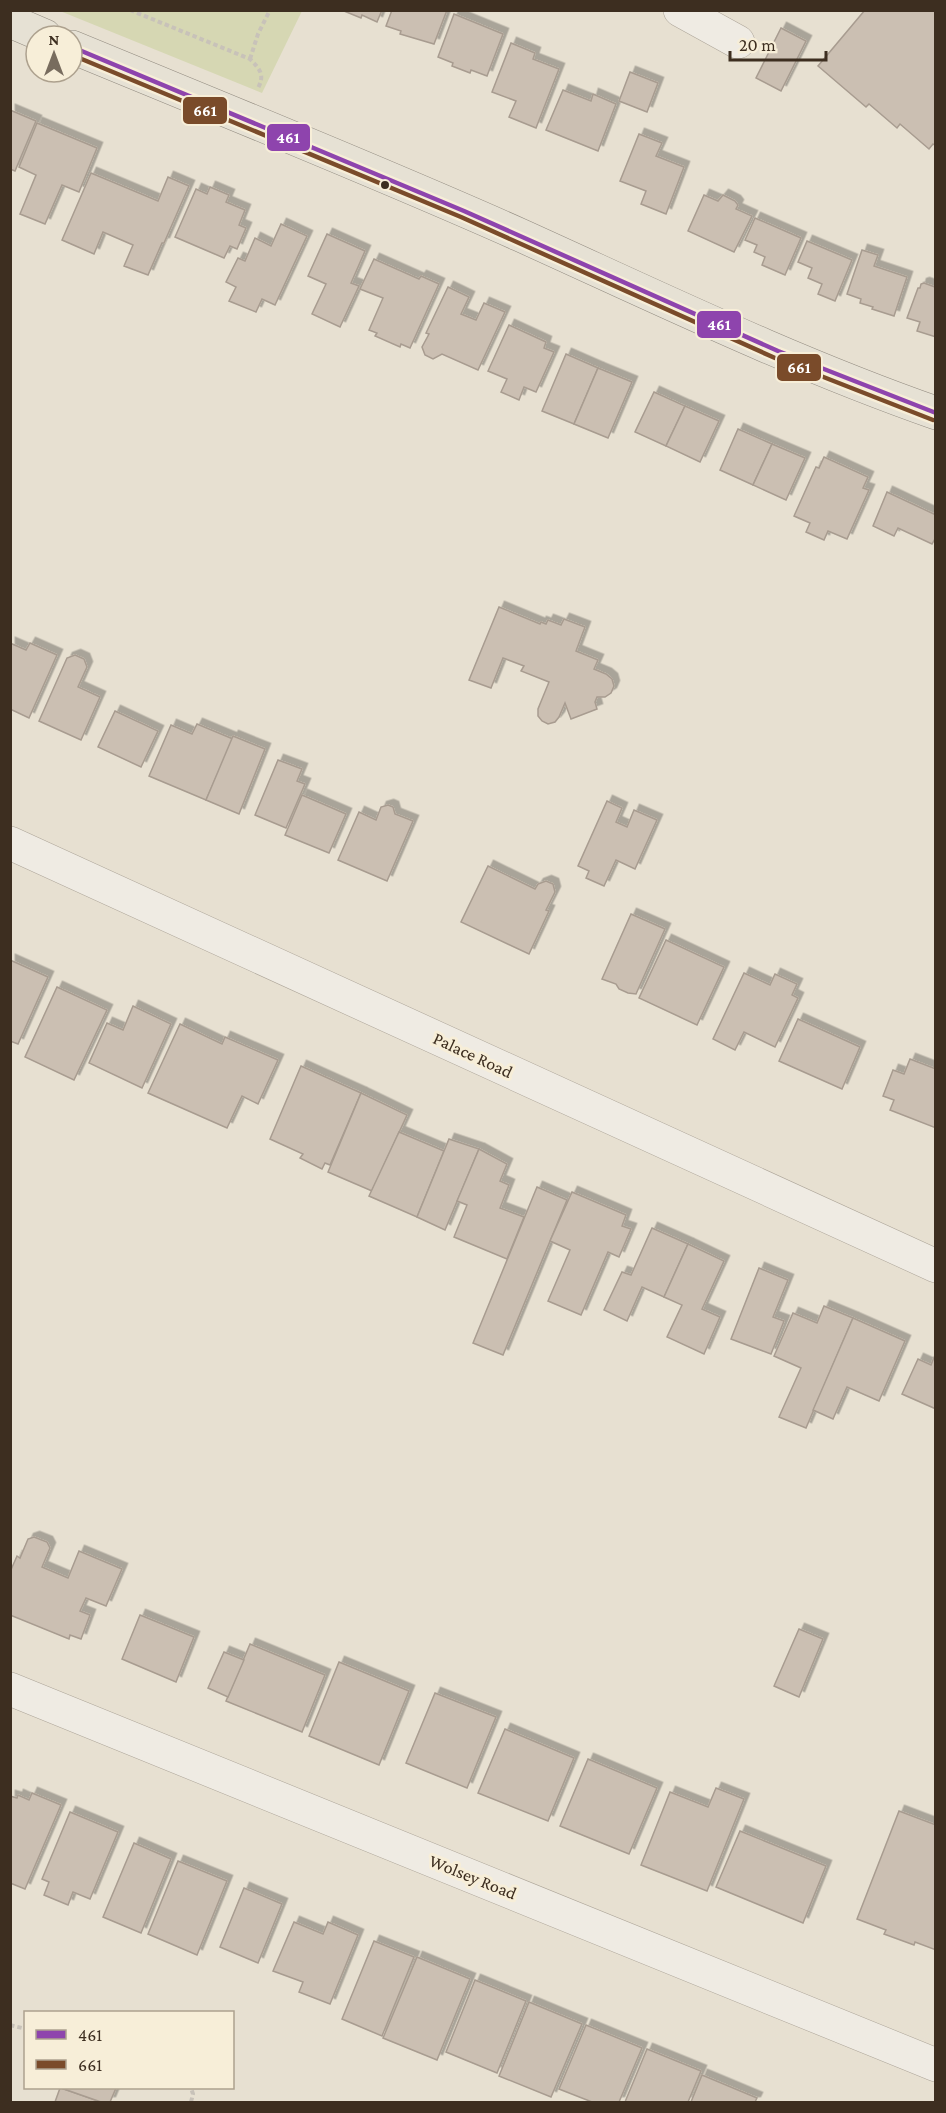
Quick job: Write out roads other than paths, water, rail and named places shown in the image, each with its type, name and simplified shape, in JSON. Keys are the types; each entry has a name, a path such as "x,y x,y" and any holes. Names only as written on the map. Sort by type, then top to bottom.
{"main road":[{"path":"10,21 24,27"},
{"path":"84,52 518,234 759,345 866,389 936,413"}],"street":[{"path":"680,10 738,42"},
{"name":"Palace Road","path":"10,843 936,1266"},
{"name":"Wolsey Road","path":"10,1689 936,2065"}]}
